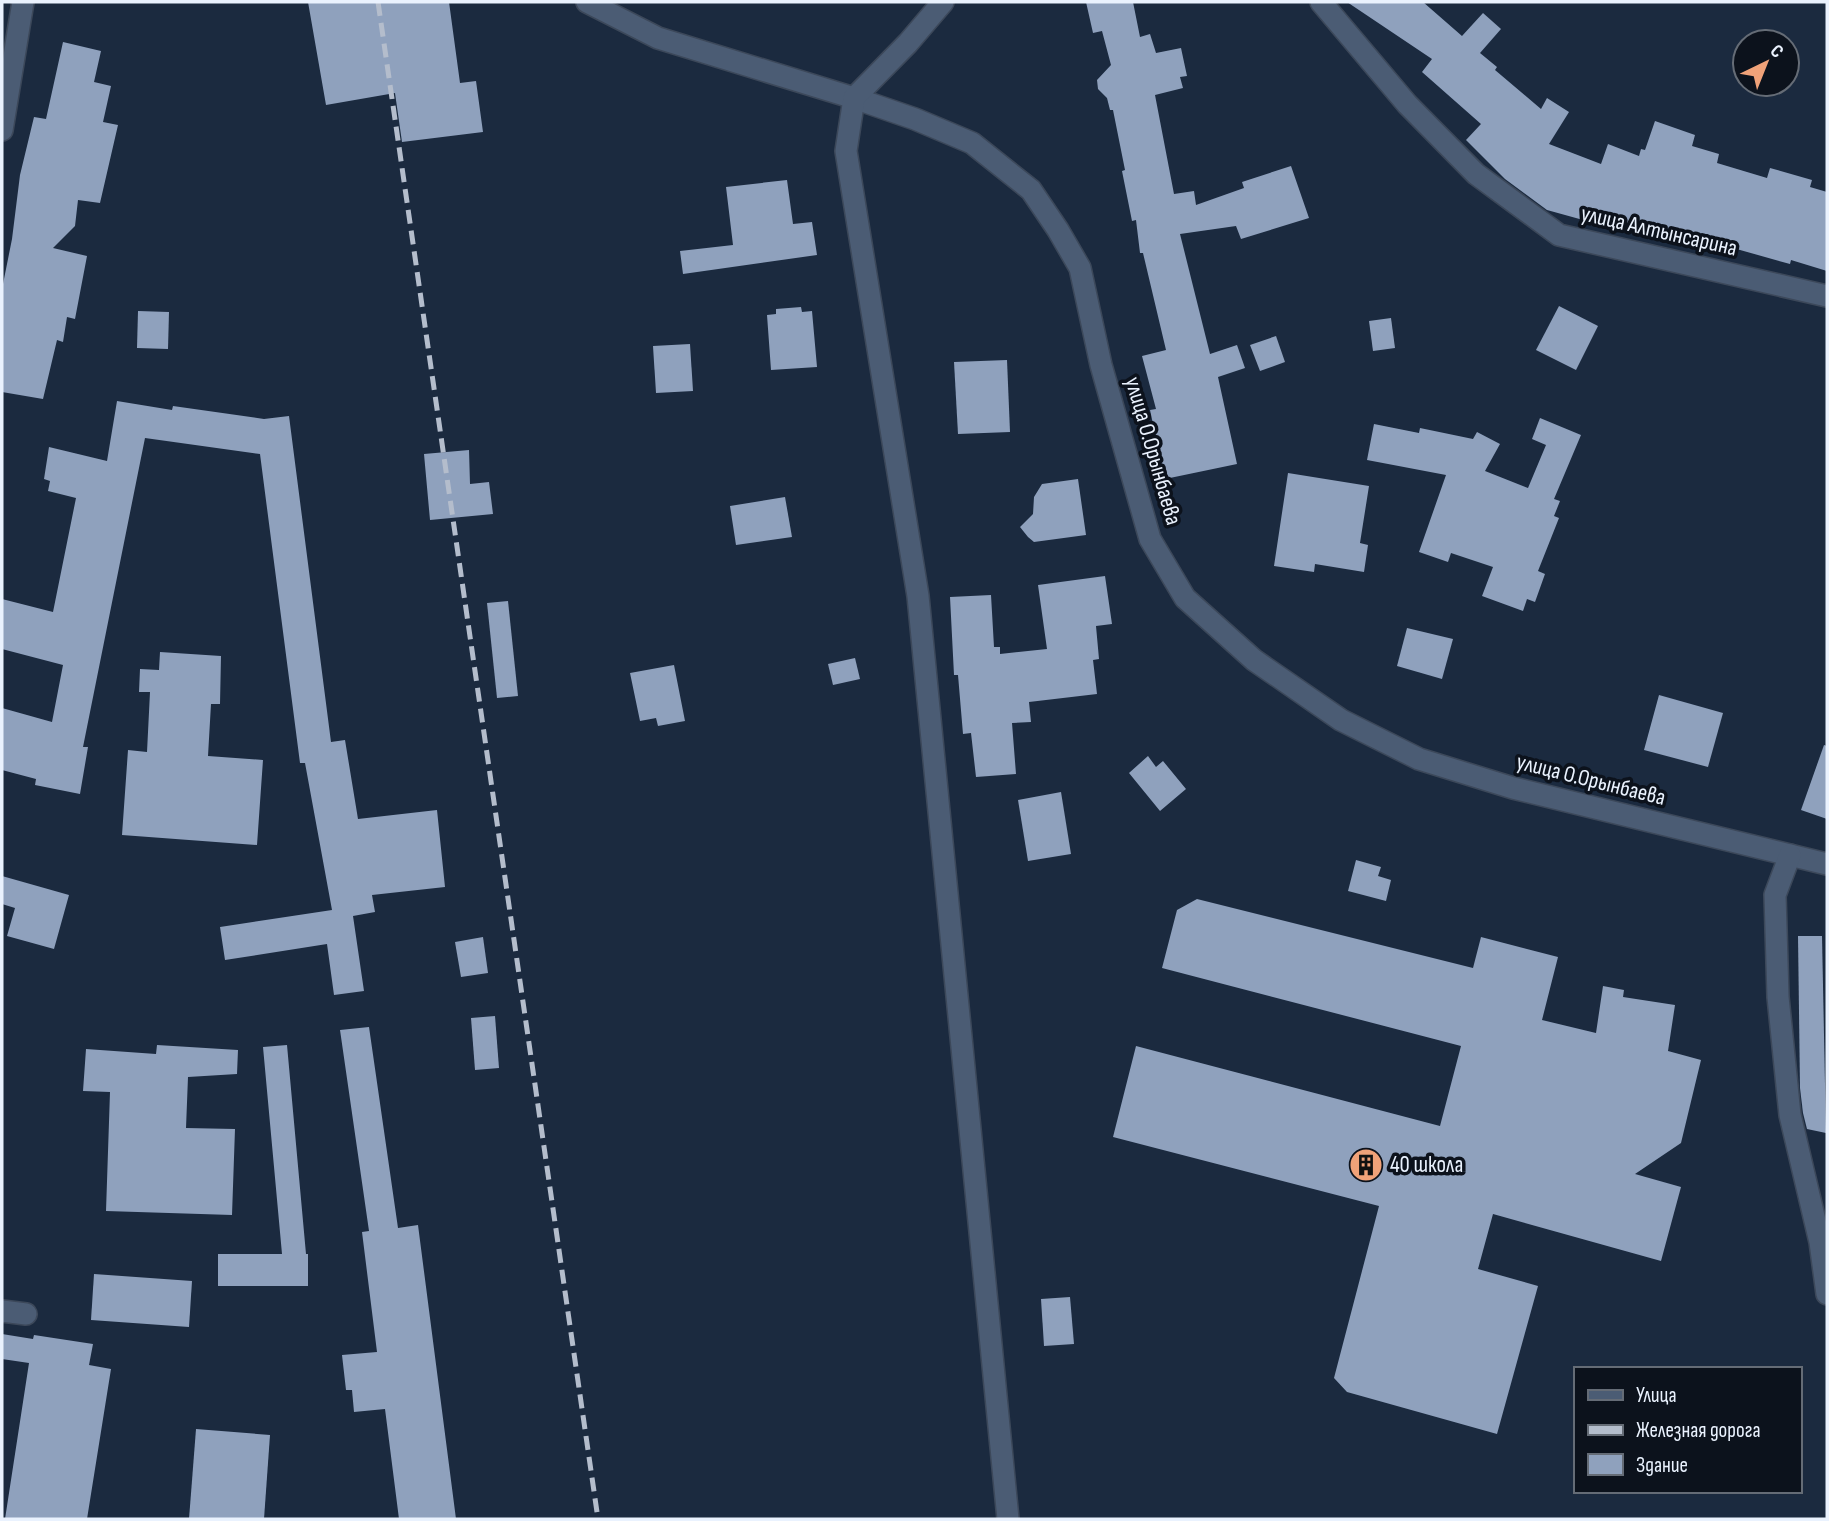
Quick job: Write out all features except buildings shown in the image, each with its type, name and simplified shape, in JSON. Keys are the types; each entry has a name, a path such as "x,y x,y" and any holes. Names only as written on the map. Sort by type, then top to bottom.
{"street":[{"path":"2,130 23,2"},
{"name":"улица О.Орынбаева","path":"587,2 658,38 854,98 915,119 972,143 1031,190 1080,268 1101,365 1150,539 1185,598 1254,660 1340,720 1419,759 1513,788 1827,864"},
{"path":"943,2 908,43 854,98 846,151 918,596 1009,1519"},
{"name":"улица Алтынсарина","path":"1321,2 1407,104 1476,174 1559,235 1827,296"},
{"path":"1790,855 1775,895 1778,997 1790,1115 1820,1242 1827,1294"},
{"path":"2,1311 26,1314"}],"railway":[{"path":"378,2 598,1519"}],"place":[{"name":"40 школа","path":"1366,1165"}]}
